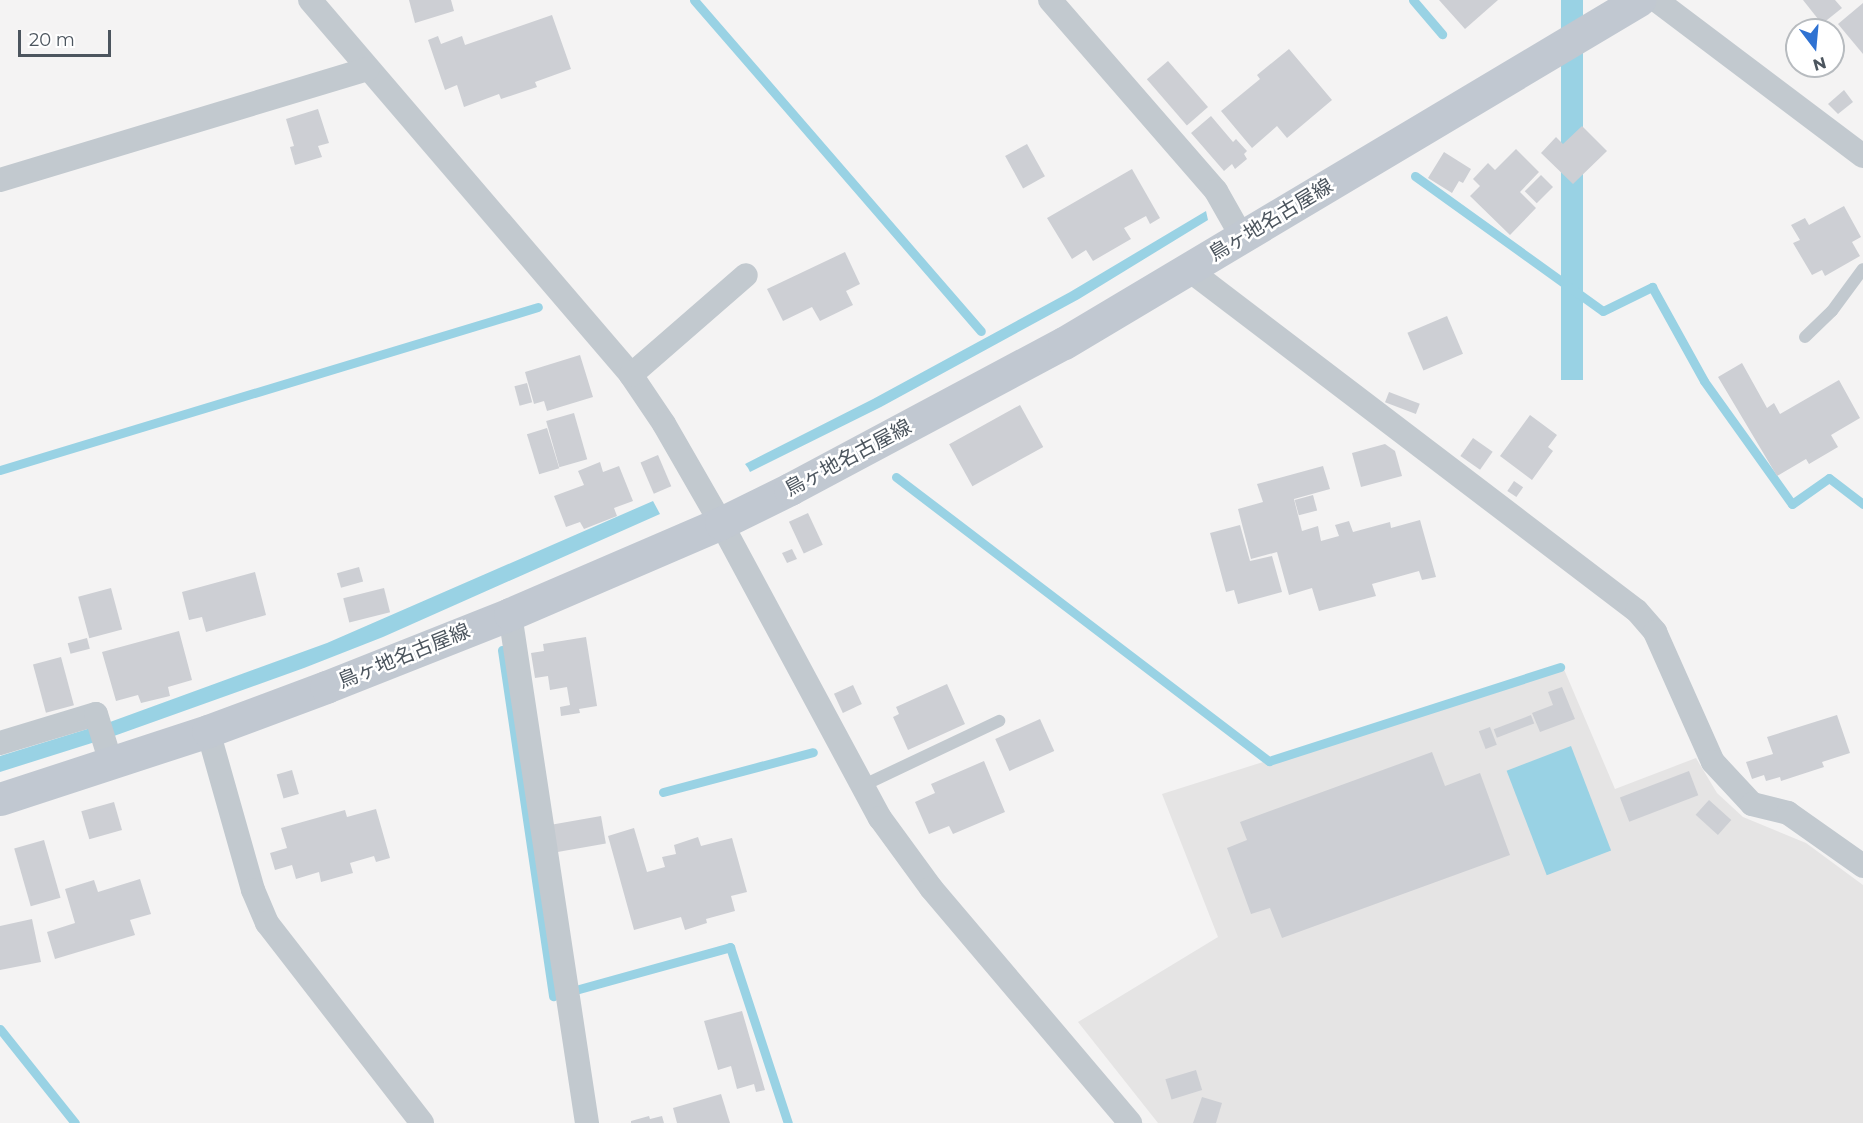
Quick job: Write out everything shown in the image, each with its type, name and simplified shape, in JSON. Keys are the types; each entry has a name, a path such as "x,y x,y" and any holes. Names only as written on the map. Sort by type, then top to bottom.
{"main road":[{"name":"鳥ヶ地名古屋線","path":"0,799 108,754 208,731 510,614 721,523 790,489 1064,343 1639,0"}],"street":[{"path":"310,0 632,375 721,523 880,818 931,888 1130,1123"},
{"path":"1050,0 1216,191 1242,237"},
{"path":"1656,0 1863,156"},
{"path":"0,180 368,69"},
{"path":"1188,269 1637,611 1655,632 1713,762 1752,804 1788,813 1863,866"},
{"path":"632,375 747,275"},
{"path":"510,614 587,1123"},
{"path":"0,743 96,714 108,754"},
{"path":"208,731 253,890 267,923 422,1123"}],"lane":[{"path":"1805,337 1832,311 1863,269"},
{"path":"862,786 999,721"}],"shaded area":[{"path":"1563,667 1615,789 1696,758 1717,793 1743,817 1806,843 1863,885 1863,1123 1158,1123 1078,1022 1218,937 1162,794"}],"water":[{"path":"1561,0 1583,0 1583,380 1561,380"},
{"path":"1206,211 1208,220 1079,299 881,407 750,472 745,464 873,399 1070,292"},
{"path":"653,501 660,514 383,637 304,668 114,736 0,772 0,756 110,722 327,643"},
{"path":"1571,746 1611,851 1547,875 1507,771"}],"building":[{"path":"409,0 451,0 454,11 415,23"},
{"path":"1439,0 1498,0 1465,29"},
{"path":"1803,0 1835,0 1842,8 1830,18 1817,18"},
{"path":"1863,3 1863,54 1845,32 1845,18"},
{"path":"552,15 571,69 535,82 537,87 501,99 499,94 464,107 457,85 445,90 428,40 438,36 441,44 462,36 465,45"},
{"path":"1289,49 1332,100 1287,138 1277,126 1252,148 1221,111 1260,79 1257,75"},
{"path":"1168,61 1208,107 1187,125 1147,79"},
{"path":"1844,90 1853,102 1838,114 1828,104"},
{"path":"318,109 329,143 318,146 322,157 295,165 290,147 294,146 286,119"},
{"path":"1211,116 1233,142 1236,139 1247,151 1244,154 1247,159 1235,169 1232,164 1224,171 1191,133"},
{"path":"1582,126 1607,151 1573,184 1541,153 1556,137 1563,144"},
{"path":"1027,144 1045,176 1023,188 1005,156"},
{"path":"1516,149 1539,172 1520,192 1536,208 1510,235 1470,196 1480,186 1473,179 1488,163 1495,170"},
{"path":"1444,152 1471,169 1463,183 1459,181 1452,193 1428,178"},
{"path":"1132,169 1160,218 1150,224 1146,216 1124,228 1131,239 1093,261 1086,250 1072,259 1047,218"},
{"path":"1541,175 1553,187 1537,203 1525,191"},
{"path":"1844,206 1861,237 1852,242 1860,256 1825,276 1822,270 1812,275 1793,243 1800,240 1791,225 1805,218 1809,225"},
{"path":"845,252 860,284 846,291 853,305 820,321 812,307 783,321 767,289"},
{"path":"1447,316 1463,354 1423,371 1407,333"},
{"path":"580,355 593,397 547,411 544,401 534,404 525,372"},
{"path":"1742,363 1767,408 1774,403 1780,414 1839,380 1860,418 1831,435 1838,447 1809,464 1806,459 1777,476 1718,377"},
{"path":"527,383 532,402 520,406 514,386"},
{"path":"1389,392 1420,404 1416,414 1385,402"},
{"path":"1020,405 1043,447 972,486 949,444"},
{"path":"574,413 587,459 559,467 546,421"},
{"path":"1530,415 1557,435 1548,447 1553,451 1532,480 1500,456"},
{"path":"547,428 559,468 539,474 527,434"},
{"path":"1473,438 1493,452 1480,470 1460,456"},
{"path":"1385,444 1395,451 1402,476 1361,487 1352,453"},
{"path":"658,455 671,486 654,494 641,462"},
{"path":"600,462 603,472 619,466 633,501 614,508 617,516 584,529 580,522 566,527 554,496 584,485 578,471"},
{"path":"1323,466 1330,489 1294,499 1302,531 1318,526 1321,541 1339,536 1335,525 1349,521 1353,532 1390,522 1391,528 1420,520 1436,577 1422,580 1419,571 1372,584 1376,596 1319,611 1312,588 1289,595 1277,552 1251,559 1238,509 1263,502 1257,484"},
{"path":"1514,481 1523,487 1516,497 1507,491"},
{"path":"1313,495 1317,510 1299,515 1295,500"},
{"path":"808,513 823,545 804,554 789,522"},
{"path":"1240,525 1250,561 1272,556 1282,592 1238,604 1234,590 1226,592 1210,533"},
{"path":"792,549 797,559 787,563 782,553"},
{"path":"359,567 363,581 341,588 337,573"},
{"path":"255,572 266,615 206,632 202,617 189,620 182,592"},
{"path":"111,588 122,630 89,638 78,597"},
{"path":"384,588 390,612 349,622 343,598"},
{"path":"179,631 192,680 168,687 170,696 141,703 138,695 116,701 102,652"},
{"path":"586,637 597,706 579,709 580,713 561,716 560,707 570,705 567,687 550,690 548,676 535,678 531,653 544,651 543,644"},
{"path":"87,638 90,649 71,654 68,643"},
{"path":"61,657 74,705 46,713 33,665"},
{"path":"947,684 965,724 908,750 893,717 899,714 896,707"},
{"path":"853,685 862,704 843,713 834,694"},
{"path":"1562,687 1575,719 1540,732 1532,713 1553,705 1548,692"},
{"path":"1531,715 1534,723 1497,738 1494,729"},
{"path":"1837,715 1850,753 1822,762 1824,767 1781,781 1780,777 1766,781 1764,775 1752,779 1746,762 1773,754 1767,737"},
{"path":"1040,719 1054,751 1009,771 995,739"},
{"path":"1490,727 1497,745 1486,749 1479,731"},
{"path":"1432,752 1445,786 1480,773 1510,855 1282,938 1270,908 1251,914 1227,848 1247,840 1240,822"},
{"path":"984,761 1005,812 953,834 949,826 929,834 915,802 935,793 931,784"},
{"path":"292,770 299,794 284,798 277,774"},
{"path":"1689,771 1698,795 1629,822 1620,798"},
{"path":"1709,800 1731,820 1718,835 1696,815"},
{"path":"114,802 122,830 89,839 81,811"},
{"path":"376,809 390,858 376,862 374,856 350,863 353,873 321,882 319,872 296,879 292,865 275,870 270,853 287,848 281,828 345,810 347,817"},
{"path":"601,816 606,844 558,852 553,825"},
{"path":"634,828 647,872 665,867 662,857 676,854 674,845 698,837 701,846 732,838 747,892 731,896 735,911 706,919 707,923 685,930 681,917 634,930 608,836"},
{"path":"44,840 61,898 31,906 14,849"},
{"path":"140,879 151,914 130,920 135,935 55,959 47,932 75,923 65,889 94,880 98,892"},
{"path":"32,919 41,962 0,970 0,926"},
{"path":"742,1011 765,1090 756,1092 754,1084 737,1089 731,1066 718,1070 704,1021"},
{"path":"1196,1070 1202,1090 1172,1099 1165,1079"},
{"path":"721,1094 730,1123 677,1123 673,1108"},
{"path":"1202,1097 1222,1103 1216,1123 1193,1123"},
{"path":"649,1116 650,1119 662,1116 664,1123 631,1123 631,1121"}],"waterway":[{"path":"694,0 981,331"},
{"path":"1413,0 1442,34"},
{"path":"1415,176 1603,311 1652,287 1704,381 1792,504 1829,478 1863,504"},
{"path":"0,470 538,307"},
{"path":"896,477 1269,761 1560,667"},
{"path":"502,650 553,996"},
{"path":"663,792 813,752"},
{"path":"579,989 730,947 788,1123"},
{"path":"0,1029 75,1123"}]}
